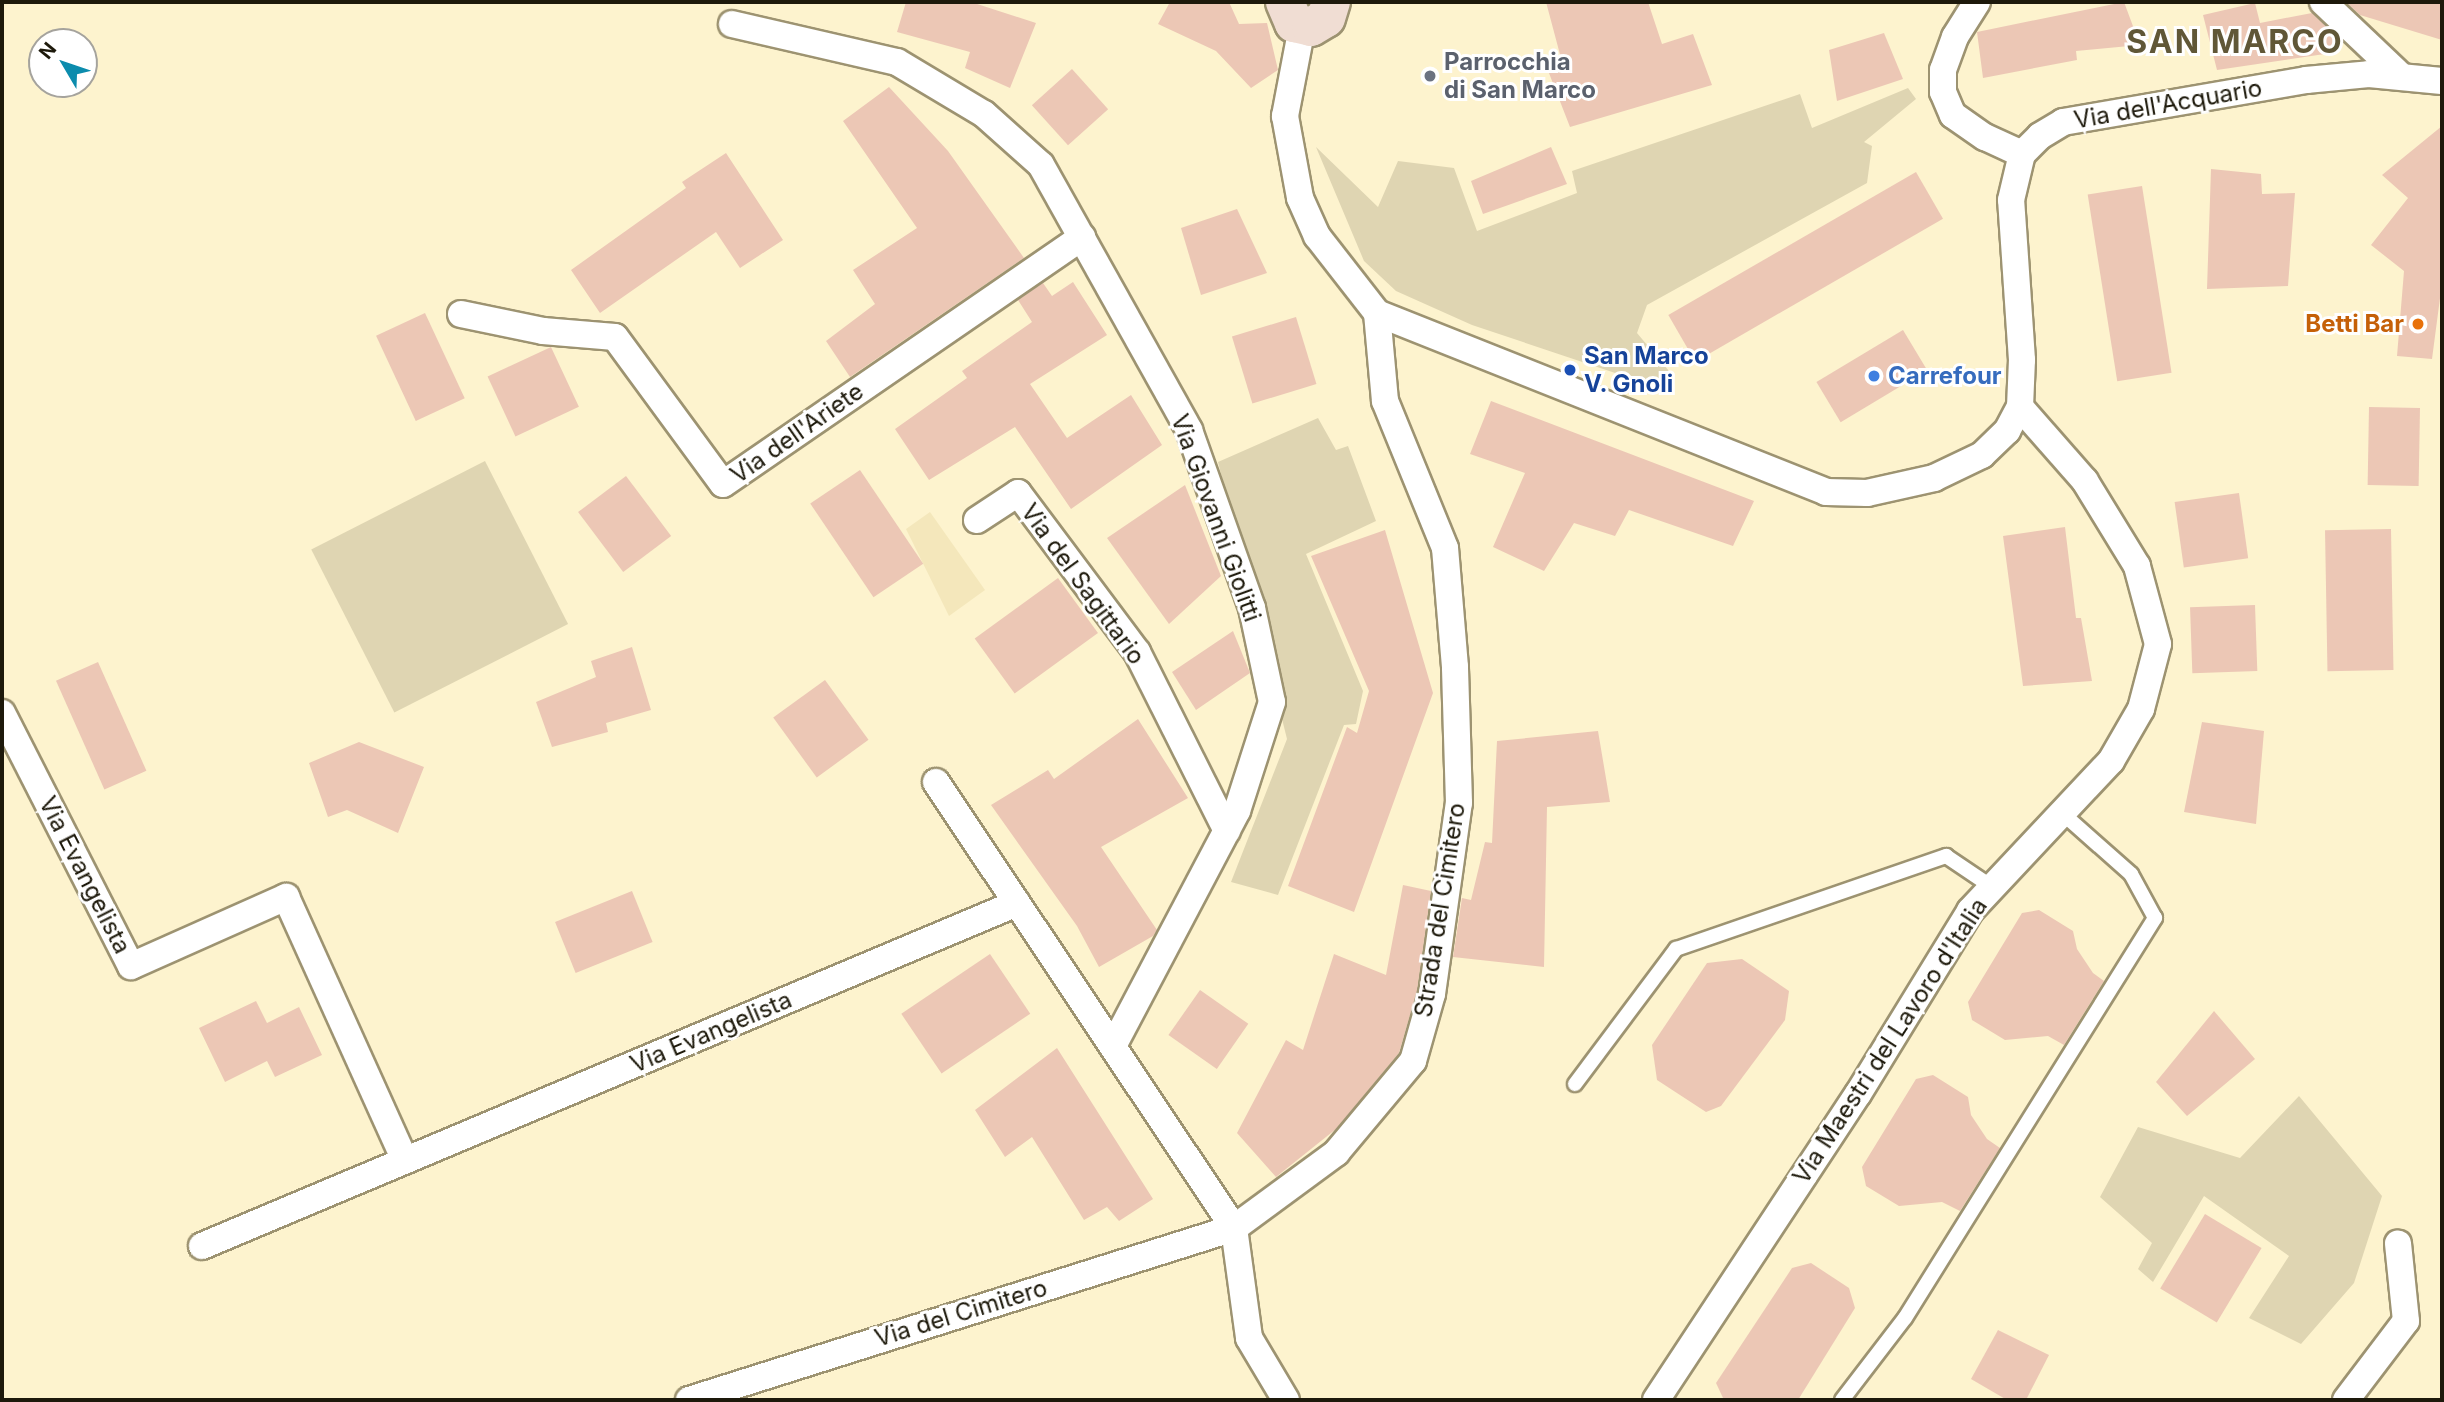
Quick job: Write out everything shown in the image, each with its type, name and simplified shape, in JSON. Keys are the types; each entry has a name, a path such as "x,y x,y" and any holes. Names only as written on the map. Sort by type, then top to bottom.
{"street":[{"path":"1331,2 1319,24 1293,14 1285,116 1300,198 1317,236 1377,313 1826,492 1867,493 1934,478 1982,455 2007,431 2020,407 2022,360 2011,200 2022,154 1985,137 1953,115 1943,93 1943,70 1955,37 1977,2"},
{"path":"2323,2 2400,75"},
{"name":"Via Giovanni Giolitti","path":"732,24 897,62 984,114 1041,165 1189,430 1252,608 1272,702 1227,831 1113,1046"},
{"name":"Via dell'Acquario","path":"2022,154 2063,122 2306,80 2400,75 2442,81"},
{"name":"Via dell'Ariete","path":"461,314 543,331 615,337 723,484 1082,237"},
{"name":"Strada del Cimitero","path":"1234,1228 1336,1153 1413,1061 1432,994 1450,879 1459,803 1455,667 1445,548 1385,401 1377,313"},
{"name":"Via Maestri del Lavoro d'Italia","path":"1656,1400 1858,1094 1970,911 2111,761 2141,709 2158,644 2137,566 2085,481 2020,407"},
{"name":"Via del Sagittario","path":"977,520 1018,493 1137,652 1227,831"},
{"name":"Via Evangelista","path":"2,713 131,966 286,897 405,1160"},
{"path":"936,782 1234,1228 1249,1338 1286,1400"},
{"name":"Via Evangelista","path":"202,1246 1017,903"},
{"name":"Via del Cimitero","path":"689,1400 1234,1228"},
{"path":"2346,1400 2406,1321 2398,1243"}],"lane":[{"path":"1842,1400 1905,1318 2155,918 2131,874 2062,813"},
{"path":"1575,1083 1676,949 1945,856 1992,887"}],"shaded area":[{"path":"1908,88 1916,99 1864,142 1872,146 1867,183 1647,305 1637,333 1669,371 1657,387 1472,325 1396,291 1364,261 1316,147 1378,207 1398,161 1454,168 1477,231 1577,193 1572,171 1800,94 1812,128"},
{"path":"1318,418 1336,450 1348,446 1376,521 1306,554 1363,691 1356,724 1344,725 1278,895 1231,882 1287,739 1218,462"},
{"path":"485,461 568,624 394,713 311,550"},
{"path":"930,512 985,590 949,616 906,529"},
{"path":"2299,1096 2382,1196 2354,1283 2301,1344 2249,1318 2289,1256 2204,1196 2153,1282 2138,1269 2152,1243 2100,1197 2138,1127 2240,1158"}],"building":[{"path":"906,2 971,2 1036,23 1010,88 965,68 970,52 897,32"},
{"path":"1170,2 1229,2 1239,24 1267,23 1278,70 1251,88 1216,51 1158,24"},
{"path":"1546,2 1648,2 1662,44 1693,34 1712,85 1570,127 1547,68 1562,62"},
{"path":"2124,2 2140,45 2076,51 2077,60 1983,78 1977,32"},
{"path":"2346,2 2442,2 2442,40 2360,15"},
{"path":"2255,3 2260,23 2312,13 2332,32 2338,52 2217,70 2203,15"},
{"path":"1884,33 1903,79 1837,101 1829,50"},
{"path":"1072,69 1108,109 1068,145 1032,105"},
{"path":"889,87 948,151 1024,258 850,377 826,341 875,304 853,270 917,228 843,121"},
{"path":"2442,126 2442,283 2432,359 2397,356 2404,271 2371,245 2408,198 2382,175"},
{"path":"1551,147 1567,184 1483,214 1471,181"},
{"path":"726,153 783,240 740,268 716,232 600,313 571,270 686,188 682,182"},
{"path":"2211,169 2261,174 2262,194 2295,193 2288,286 2207,289"},
{"path":"1916,172 1943,219 1695,362 1668,315"},
{"path":"2142,186 2172,373 2117,381 2088,195"},
{"path":"1237,209 1267,273 1201,295 1181,228"},
{"path":"1073,282 1107,335 1030,384 1067,438 1131,395 1162,445 1071,509 1015,427 929,480 895,429 967,378 962,371 1032,322 1018,300 1043,283 1052,296"},
{"path":"425,313 465,398 416,421 376,336"},
{"path":"1296,317 1316,384 1252,404 1232,337"},
{"path":"1903,330 1927,370 1841,422 1816,382"},
{"path":"551,347 579,407 515,436 488,377"},
{"path":"1491,401 1754,501 1733,546 1629,510 1615,536 1574,523 1544,571 1493,547 1525,473 1470,454"},
{"path":"2369,407 2420,408 2419,486 2368,485"},
{"path":"860,470 923,564 873,597 810,504"},
{"path":"626,476 671,536 623,572 578,512"},
{"path":"1185,485 1221,576 1169,624 1107,538"},
{"path":"2239,493 2248,558 2184,567 2175,502"},
{"path":"2065,527 2076,618 2081,618 2092,681 2023,686 2003,536"},
{"path":"2391,529 2393,670 2327,671 2325,530"},
{"path":"1385,530 1433,693 1354,912 1288,886 1347,727 1357,733 1369,691 1311,556"},
{"path":"1058,578 1098,633 1015,694 975,639"},
{"path":"2255,605 2257,671 2192,673 2190,607"},
{"path":"1233,631 1250,673 1196,710 1172,672"},
{"path":"632,647 651,710 606,723 608,732 552,747 536,702 596,677 591,661"},
{"path":"98,662 146,771 104,789 56,681"},
{"path":"825,680 868,740 817,777 773,718"},
{"path":"1138,719 1188,798 1101,847 1157,930 1153,936 1099,967 1077,926 991,805 1048,770 1054,779"},
{"path":"2202,722 2264,731 2256,824 2184,812"},
{"path":"1598,731 1610,802 1547,807 1544,967 1453,957 1462,898 1471,900 1485,842 1492,843 1497,741"},
{"path":"359,742 424,767 398,833 347,810 328,817 309,763"},
{"path":"1403,885 1431,891 1417,991 1399,1053 1336,1129 1276,1177 1237,1133 1286,1040 1303,1050 1334,954 1386,975"},
{"path":"632,891 653,942 576,973 555,922"},
{"path":"2039,910 2073,931 2077,949 2093,973 2104,981 2064,1045 2048,1036 2005,1040 1972,1020 1968,1002 2022,913"},
{"path":"990,954 1030,1014 942,1074 901,1014"},
{"path":"1742,959 1789,991 1785,1020 1721,1106 1706,1112 1657,1080 1652,1045 1707,963"},
{"path":"1200,990 1248,1024 1217,1069 1168,1035"},
{"path":"256,1001 267,1023 299,1007 322,1055 275,1077 267,1061 225,1082 199,1028"},
{"path":"2214,1011 2255,1059 2187,1116 2156,1082"},
{"path":"1057,1048 1153,1199 1119,1221 1107,1207 1084,1220 1032,1137 1005,1157 975,1110"},
{"path":"1933,1075 1968,1097 1971,1115 1987,1139 2000,1148 1960,1211 1942,1202 1899,1206 1866,1186 1862,1167 1916,1079"},
{"path":"2205,1214 2262,1248 2217,1323 2160,1289"},
{"path":"1811,1263 1849,1288 1855,1308 1798,1400 1724,1400 1716,1383 1792,1268"},
{"path":"1998,1330 2049,1355 2026,1400 2007,1400 1971,1379"}],"place":[{"name":"Parrocchia di San Marco","path":"1430,76"},
{"name":"Betti Bar","path":"2418,324"},
{"name":"San Marco V. Gnoli","path":"1570,370"},
{"name":"Carrefour","path":"1874,376"}],"district":[{"name":"SAN MARCO","path":"2235,42"}]}
